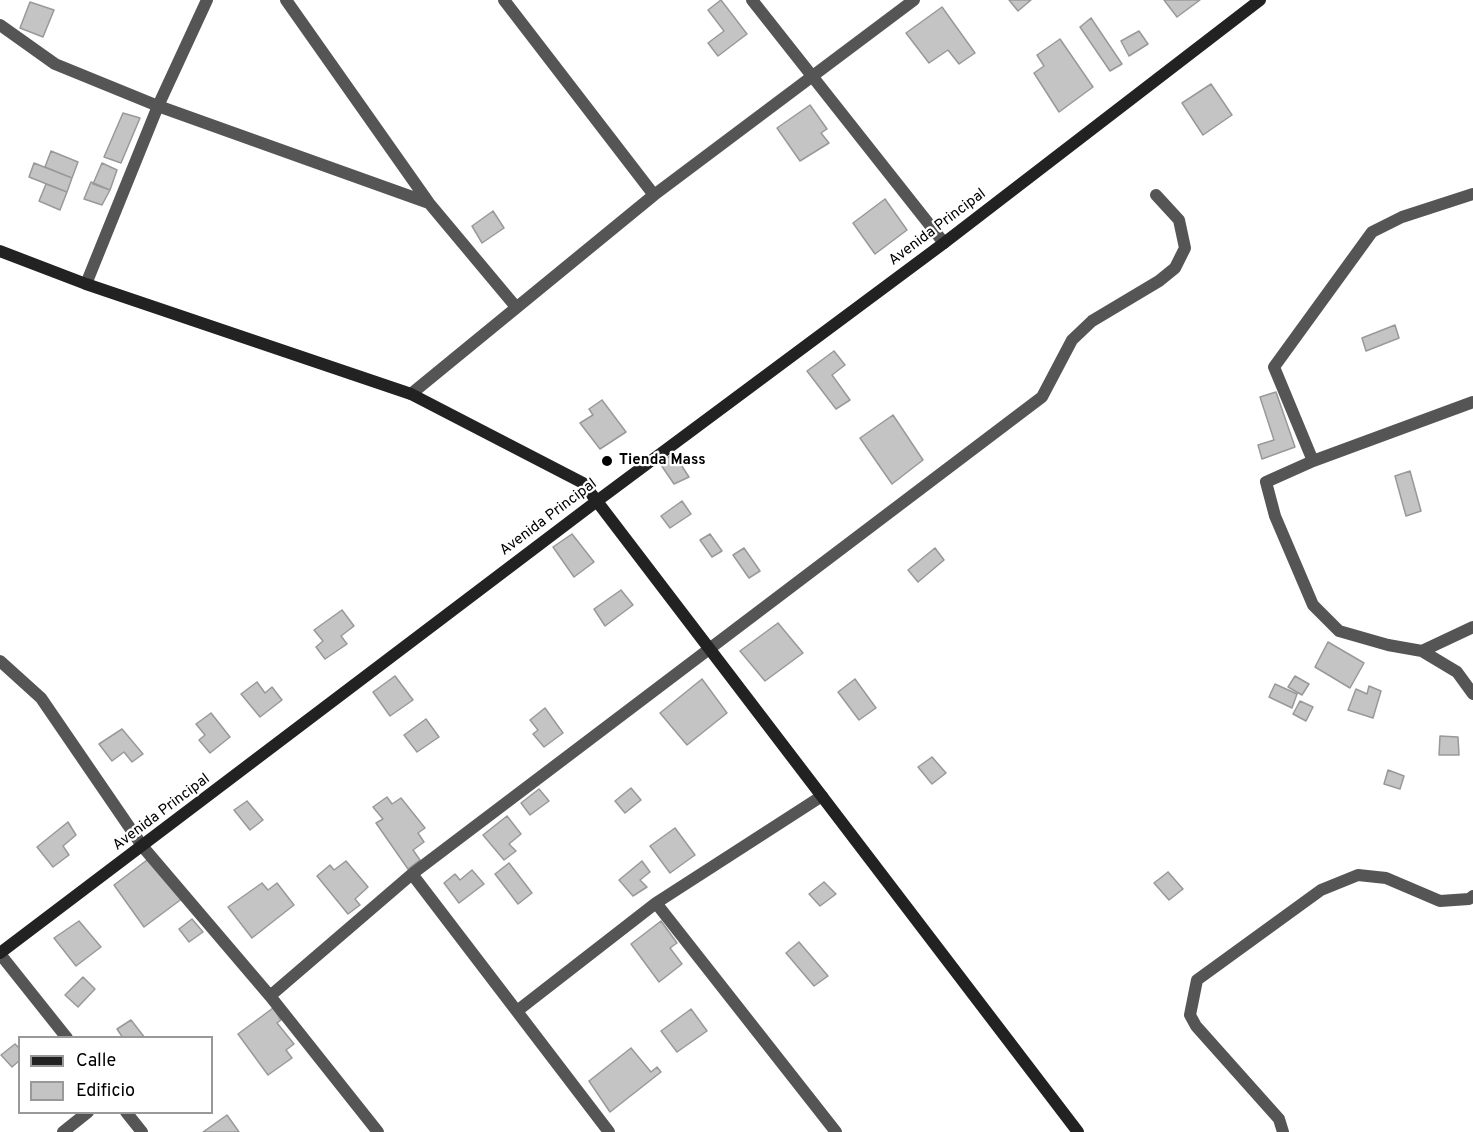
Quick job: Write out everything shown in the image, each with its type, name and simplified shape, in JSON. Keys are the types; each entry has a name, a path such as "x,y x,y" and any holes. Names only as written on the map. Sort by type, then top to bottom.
{"street":[{"path":"86,284 158,106 207,0"},
{"path":"504,0 654,195"},
{"path":"752,0 944,243"},
{"path":"411,394 654,195 914,0"},
{"name":"Avenida Principal","path":"0,953 143,847 597,501 944,243 1260,0"},
{"path":"289,1 429,203 516,307"},
{"path":"0,25 55,64 158,106 429,203"},
{"path":"1313,461 1274,367 1372,232 1402,217 1473,194"},
{"path":"270,996 412,874 1042,398 1072,340 1092,321 1160,281 1175,268 1185,248 1179,220 1156,195"},
{"path":"0,251 86,284 411,394 583,483 711,647 1078,1132"},
{"path":"1473,402 1313,461 1266,482 1275,516 1313,605 1339,631 1388,645 1422,651 1457,672 1473,694"},
{"path":"1422,651 1473,627"},
{"path":"0,661 41,698 143,847 270,996 374,1128 360,1132"},
{"path":"517,1011 656,903 822,796"},
{"path":"412,874 609,1132"},
{"path":"1283,1132 1279,1119 1196,1026 1190,1015 1197,980 1321,890 1358,875 1386,878 1440,901 1469,899 1473,896"},
{"path":"656,903 836,1132"},
{"path":"0,953 65,1036"},
{"path":"63,1132 87,1114"},
{"path":"127,1114 142,1132"}],"building":[{"path":"721,0 747,34 718,56 708,43 724,31 708,10"},
{"path":"1009,0 1031,0 1018,11"},
{"path":"1164,0 1200,0 1177,17"},
{"path":"30,2 54,10 43,37 20,28"},
{"path":"942,7 975,53 959,64 948,50 929,63 906,33"},
{"path":"1091,18 1122,64 1110,71 1080,27"},
{"path":"1139,31 1148,44 1129,56 1121,41"},
{"path":"1060,39 1093,87 1059,112 1034,73 1044,66 1037,55"},
{"path":"1211,84 1232,115 1203,135 1182,103"},
{"path":"810,105 827,129 821,133 829,143 800,161 777,128"},
{"path":"123,113 140,118 121,163 104,157"},
{"path":"51,151 78,162 72,178 45,167"},
{"path":"34,163 72,178 67,192 29,177"},
{"path":"102,163 117,170 110,190 93,184"},
{"path":"91,182 110,190 102,205 84,199"},
{"path":"46,184 67,192 60,210 39,201"},
{"path":"885,199 907,230 875,254 853,223"},
{"path":"493,211 504,228 482,243 472,226"},
{"path":"1395,325 1399,338 1366,351 1362,338"},
{"path":"834,351 845,365 832,375 850,400 836,409 807,371"},
{"path":"1276,392 1295,447 1262,459 1258,445 1274,440 1260,397"},
{"path":"602,400 626,432 600,449 580,423 593,415 589,409"},
{"path":"893,415 923,460 892,484 860,438"},
{"path":"674,454 689,477 674,484 659,462"},
{"path":"1410,471 1421,511 1406,516 1395,476"},
{"path":"682,501 691,514 670,528 661,516"},
{"path":"572,534 594,562 574,577 553,547"},
{"path":"710,534 722,551 712,557 700,540"},
{"path":"744,548 760,571 749,578 733,555"},
{"path":"935,548 944,560 918,582 908,570"},
{"path":"621,590 633,605 605,626 594,609"},
{"path":"342,610 354,626 341,636 347,644 325,659 316,647 323,641 314,630"},
{"path":"778,623 803,653 765,681 740,651"},
{"path":"1328,642 1364,663 1350,688 1315,667"},
{"path":"395,676 413,700 390,716 373,692"},
{"path":"1295,676 1309,684 1302,695 1288,687"},
{"path":"702,679 727,713 687,745 660,713"},
{"path":"855,679 876,708 859,720 838,692"},
{"path":"257,682 265,693 272,687 282,700 260,717 241,694"},
{"path":"1275,684 1297,694 1292,708 1269,697"},
{"path":"1369,686 1381,691 1373,718 1348,710 1356,689 1367,694"},
{"path":"1300,701 1313,707 1306,721 1293,714"},
{"path":"545,708 563,733 544,747 533,734 538,730 530,720"},
{"path":"211,713 230,737 210,753 199,740 205,735 196,724"},
{"path":"426,719 439,737 417,752 404,735"},
{"path":"122,729 143,754 132,762 124,752 112,761 99,744"},
{"path":"1440,736 1458,737 1459,755 1439,755"},
{"path":"932,757 946,773 932,784 918,767"},
{"path":"1388,770 1404,776 1400,789 1384,784"},
{"path":"631,788 641,800 625,813 615,801"},
{"path":"539,789 549,801 530,815 521,803"},
{"path":"387,797 392,804 401,798 425,828 418,833 424,842 413,850 420,860 408,869 376,823 383,819 373,807"},
{"path":"247,801 263,820 250,830 234,810"},
{"path":"507,816 521,834 509,844 516,851 504,860 483,835"},
{"path":"68,822 76,835 63,846 69,855 53,867 37,847"},
{"path":"675,828 695,855 670,873 650,846"},
{"path":"151,857 183,898 144,927 114,885"},
{"path":"346,861 368,887 355,899 360,905 348,914 317,876 330,865 334,870"},
{"path":"642,861 650,872 640,880 647,887 633,896 619,880"},
{"path":"509,863 532,893 518,904 495,874"},
{"path":"472,870 484,884 459,903 444,883 455,874 460,880"},
{"path":"1168,872 1183,889 1169,900 1154,883"},
{"path":"824,882 836,894 820,906 809,894"},
{"path":"262,883 268,890 277,883 294,905 252,938 228,907"},
{"path":"192,919 203,932 189,942 179,929"},
{"path":"79,921 101,947 76,966 54,938"},
{"path":"661,921 677,943 670,948 682,964 659,982 631,944"},
{"path":"799,942 828,976 814,986 786,953"},
{"path":"83,977 95,989 78,1007 65,995"},
{"path":"273,1008 281,1020 277,1023 294,1044 286,1050 292,1058 268,1075 238,1034"},
{"path":"691,1009 707,1031 677,1052 661,1031"},
{"path":"131,1020 143,1036 122,1036 117,1029"},
{"path":"15,1044 18,1047 18,1062 12,1067 1,1055"},
{"path":"631,1048 651,1072 657,1067 661,1072 610,1112 589,1081"},
{"path":"227,1115 239,1132 203,1132"}],"place":[{"name":"Tienda Mass","path":"607,461"}]}
